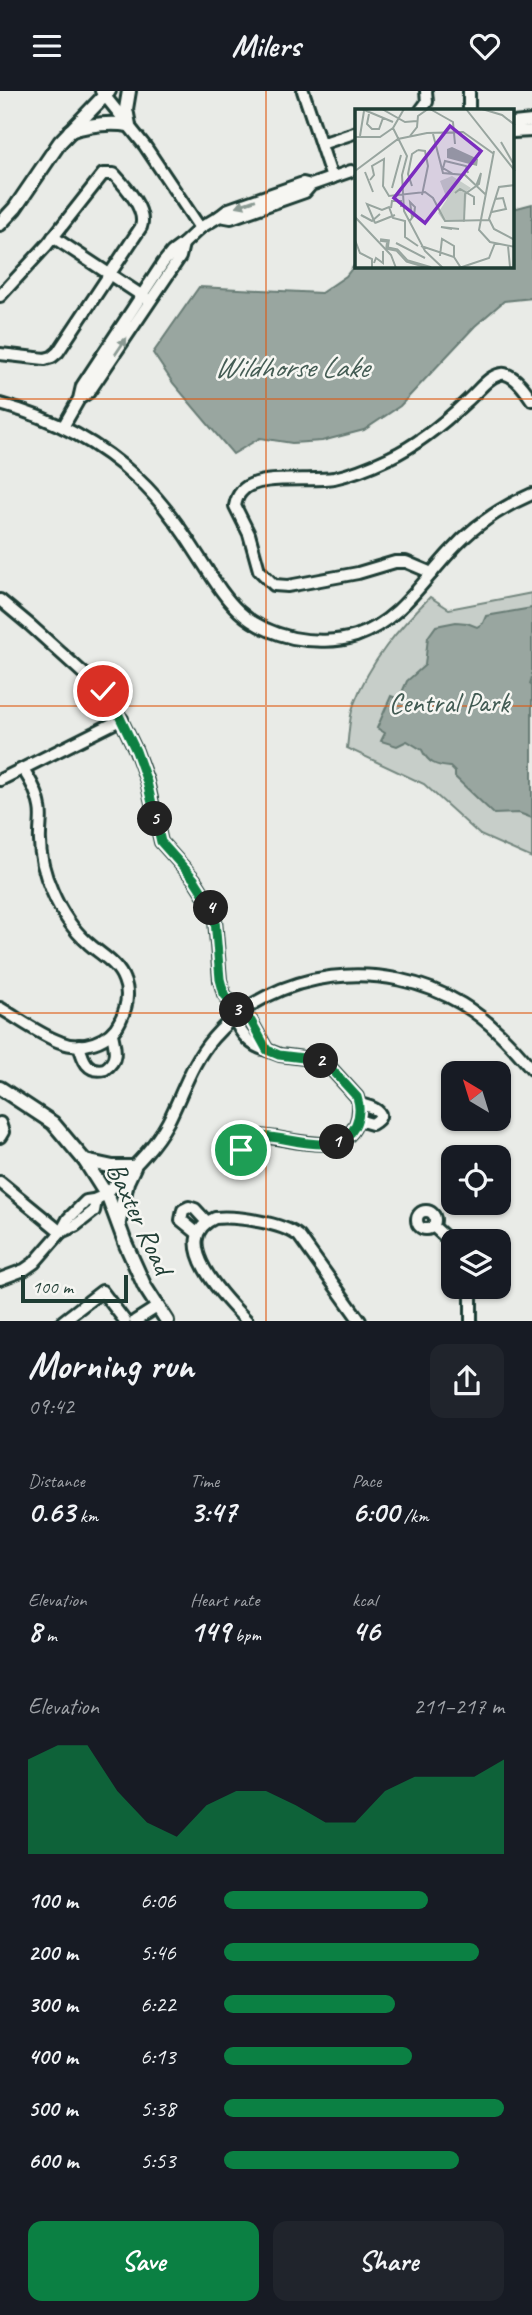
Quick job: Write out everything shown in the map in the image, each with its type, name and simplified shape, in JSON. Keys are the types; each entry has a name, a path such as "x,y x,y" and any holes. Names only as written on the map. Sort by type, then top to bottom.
{"main road":[{"path":"69,131 111,122 129,125 126,109 129,91"},
{"path":"0,224 15,208 69,131 105,92"},
{"name":"Baxter Road","path":"0,1088 53,1123 85,1161 101,1196 119,1223 136,1270 167,1321"},
{"path":"85,1161 113,1167 134,1167 127,1182 119,1223"}],"street":[{"path":"303,91 332,177"},
{"path":"422,109 427,101 426,91"},
{"path":"469,91 469,109"},
{"path":"105,92 200,228"},
{"path":"514,123 532,121"},
{"path":"514,132 532,131"},
{"path":"321,144 355,133"},
{"path":"63,427 79,399 82,386 147,299 163,263 172,252 200,228 229,209 303,183 311,185 355,169"},
{"path":"0,296 53,237 103,174 109,173 119,179 141,211 144,218 141,227 58,352 45,359 0,354"},
{"path":"53,237 147,299"},
{"path":"432,573 406,562 395,562 358,573 288,586 274,585 259,569 249,534 235,506 240,492 253,484 270,480 335,477 398,454 498,375 505,374 516,380 532,400"},
{"path":"0,404 63,427 112,456 139,479 178,525 227,600 251,621 277,634 307,640 337,640 357,636 383,622 472,530 532,494"},
{"path":"0,600 103,691 122,719 147,782 161,842 194,879 208,901 215,920 220,979 224,994 238,1017 243,1035 257,1047 279,1055 326,1063 357,1097 358,1120 351,1135 336,1142 311,1143 259,1136 240,1141"},
{"path":"0,780 122,719"},
{"path":"0,1008 59,1042 79,1045 95,1043 112,1034 126,1005 124,980 111,961 87,943 61,910 44,871 38,796 23,769"},
{"path":"0,1279 34,1263 61,1233 94,1211 101,1196 143,1158 167,1124 190,1070 213,1038 264,998 303,982 351,974 383,976 416,983 463,1004 512,1044 532,1069"},
{"path":"79,1045 86,1065 91,1069 105,1069 115,1057 112,1034"},
{"path":"358,1120 372,1124 379,1116 374,1107 359,1104"},
{"path":"0,1123 3,1132 0,1137"},
{"path":"0,1182 61,1233"},
{"path":"197,1233 181,1220 183,1210 189,1207 195,1209 207,1222"},
{"path":"247,1321 222,1294 195,1249 197,1233 207,1222 223,1218 282,1226 294,1232 360,1321"},
{"path":"433,1226 441,1233"},
{"path":"63,1321 102,1291 125,1321"},
{"path":"471,1299 471,1321"},
{"path":"135,1321 158,1307"}],"green space":[{"name":"Central Park","path":"532,593 532,858 480,835 424,784 347,748 352,709 368,673 397,633 430,597 449,609"}],"water":[{"name":"Wildhorse Lake","path":"532,204 532,298 504,301 475,326 400,406 364,430 322,441 292,443 260,438 233,454 173,383 153,353 199,287 321,293 346,276 355,265 355,268 514,268 514,209"},
{"name":"Central Park","path":"532,608 532,818 519,813 494,814 455,777 455,772 450,767 433,763 422,750 407,741 397,746 381,741 385,733 377,728 391,696 399,699 407,681 425,665 428,637 436,626 456,622 477,627 483,623 486,616"}],"route":[{"path":"103,691 122,719 136,751 147,782 161,842 200,885 208,901 215,920 220,979 224,994 240,1014 251,1021 267,1050 279,1055 326,1063 357,1097 358,1120 351,1135 343,1140 327,1144 253,1136 240,1141 241,1150"}]}
